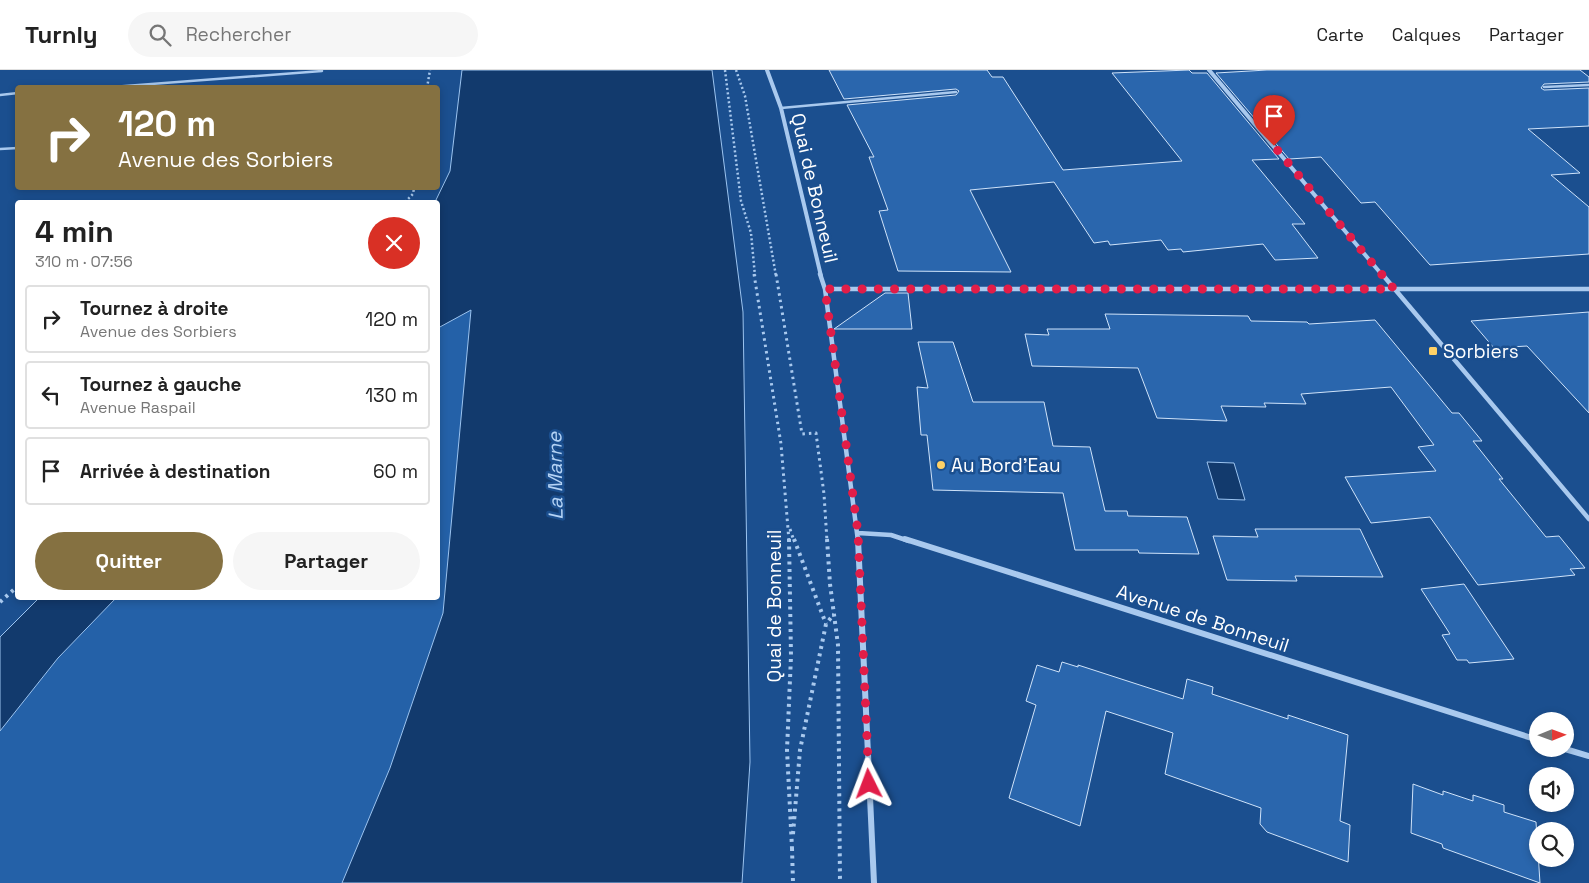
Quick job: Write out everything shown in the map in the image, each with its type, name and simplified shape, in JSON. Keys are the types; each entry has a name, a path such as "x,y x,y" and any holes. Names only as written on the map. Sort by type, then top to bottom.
{"street":[{"name":"Quai de Bonneuil","path":"766,70 781,108 818,267 825,289 858,533 874,883"},
{"path":"1209,70 1589,519"},
{"path":"825,289 1589,289"},
{"name":"Avenue de Bonneuil","path":"858,533 891,535 1529,737"},
{"path":"1574,752 1589,756"}],"lane":[{"path":"138,85 322,71"},
{"path":"1544,87 1589,85"},
{"path":"781,108 956,92"},
{"path":"0,95 15,94"},
{"path":"0,149 15,148"}],"path":[{"path":"428,85 430,70"},
{"name":"Quai de Bonneuil","path":"725,70 741,201 751,233 755,281 780,444 789,526 791,656 787,750 793,883"},
{"path":"736,70 745,96 756,156 802,434 816,433 838,645 840,883"},
{"path":"407,200 413,194 414,190"},
{"path":"789,526 826,624"},
{"path":"0,602 15,589"},
{"name":"Quai de Bonneuil","path":"792,848 800,750 826,624 834,613"}],"shaded area":[{"path":"471,309 443,613 390,768 342,883 0,883 0,731 58,658 114,600 440,600 440,327"}],"water":[{"name":"La Marne","path":"462,70 712,70 743,312 750,762 742,883 342,883 390,768 443,613 471,310 440,327 440,200 436,200 450,171"},
{"path":"1207,462 1234,463 1245,500 1218,499"},
{"path":"37,600 114,600 58,658 0,731 0,637"}],"building":[{"path":"829,70 987,70 992,77 1003,77 1063,170 1182,161 1112,73 1189,70 1192,73 1207,73 1279,159 1252,160 1305,224 1292,224 1318,258 1275,260 1263,244 1183,252 1181,249 1168,250 1161,240 1110,245 1108,241 1094,243 1054,182 970,190 1011,272 898,271 879,211 888,210 869,157 874,157 847,105 956,95 959,91 956,89 844,99"},
{"path":"1267,70 1580,70 1589,77 1589,82 1544,84 1541,88 1544,90 1589,88 1589,126 1528,129 1580,173 1551,175 1589,207 1589,254 1430,265 1375,202 1361,203 1321,157 1289,159 1216,73"},
{"path":"885,293 908,293 912,329 834,329"},
{"path":"1589,312 1589,413 1527,346 1494,348 1471,321"},
{"path":"1105,314 1248,316 1251,321 1307,322 1309,324 1375,320 1452,413 1459,413 1482,441 1473,441 1503,479 1499,479 1546,537 1559,536 1585,568 1570,569 1575,575 1478,585 1430,517 1371,523 1345,477 1436,471 1418,447 1434,445 1391,387 1301,394 1306,404 1264,403 1266,407 1221,406 1227,421 1157,418 1138,368 1032,366 1025,334 1049,335 1047,329 1110,329"},
{"path":"918,342 953,342 973,402 1044,402 1053,446 1090,447 1105,511 1127,511 1128,516 1187,517 1199,554 1139,553 1138,550 1075,550 1063,493 933,490 927,435 921,435 917,387 928,388"},
{"path":"1255,529 1360,529 1383,577 1295,576 1297,581 1227,580 1213,536 1258,537"},
{"path":"1464,584 1514,659 1469,663 1467,660 1457,660 1442,635 1450,634 1421,589"},
{"path":"1062,662 1078,667 1078,665 1183,699 1187,679 1213,687 1212,694 1288,719 1288,715 1348,735 1340,821 1350,825 1348,862 1267,832 1260,824 1261,808 1165,774 1173,733 1106,711 1080,826 1009,798 1036,705 1026,701 1037,665 1059,672"},
{"path":"1413,784 1443,795 1443,791 1473,801 1473,795 1504,805 1504,812 1536,822 1529,822 1529,867 1539,867 1540,883 1443,848 1442,844 1411,833"}],"place":[{"name":"Sorbiers","path":"1433,351"},
{"name":"Au Bord'Eau","path":"941,465"}],"route":[{"path":"869,784 858,533 825,289 846,287 1394,289 1274,146"}]}
